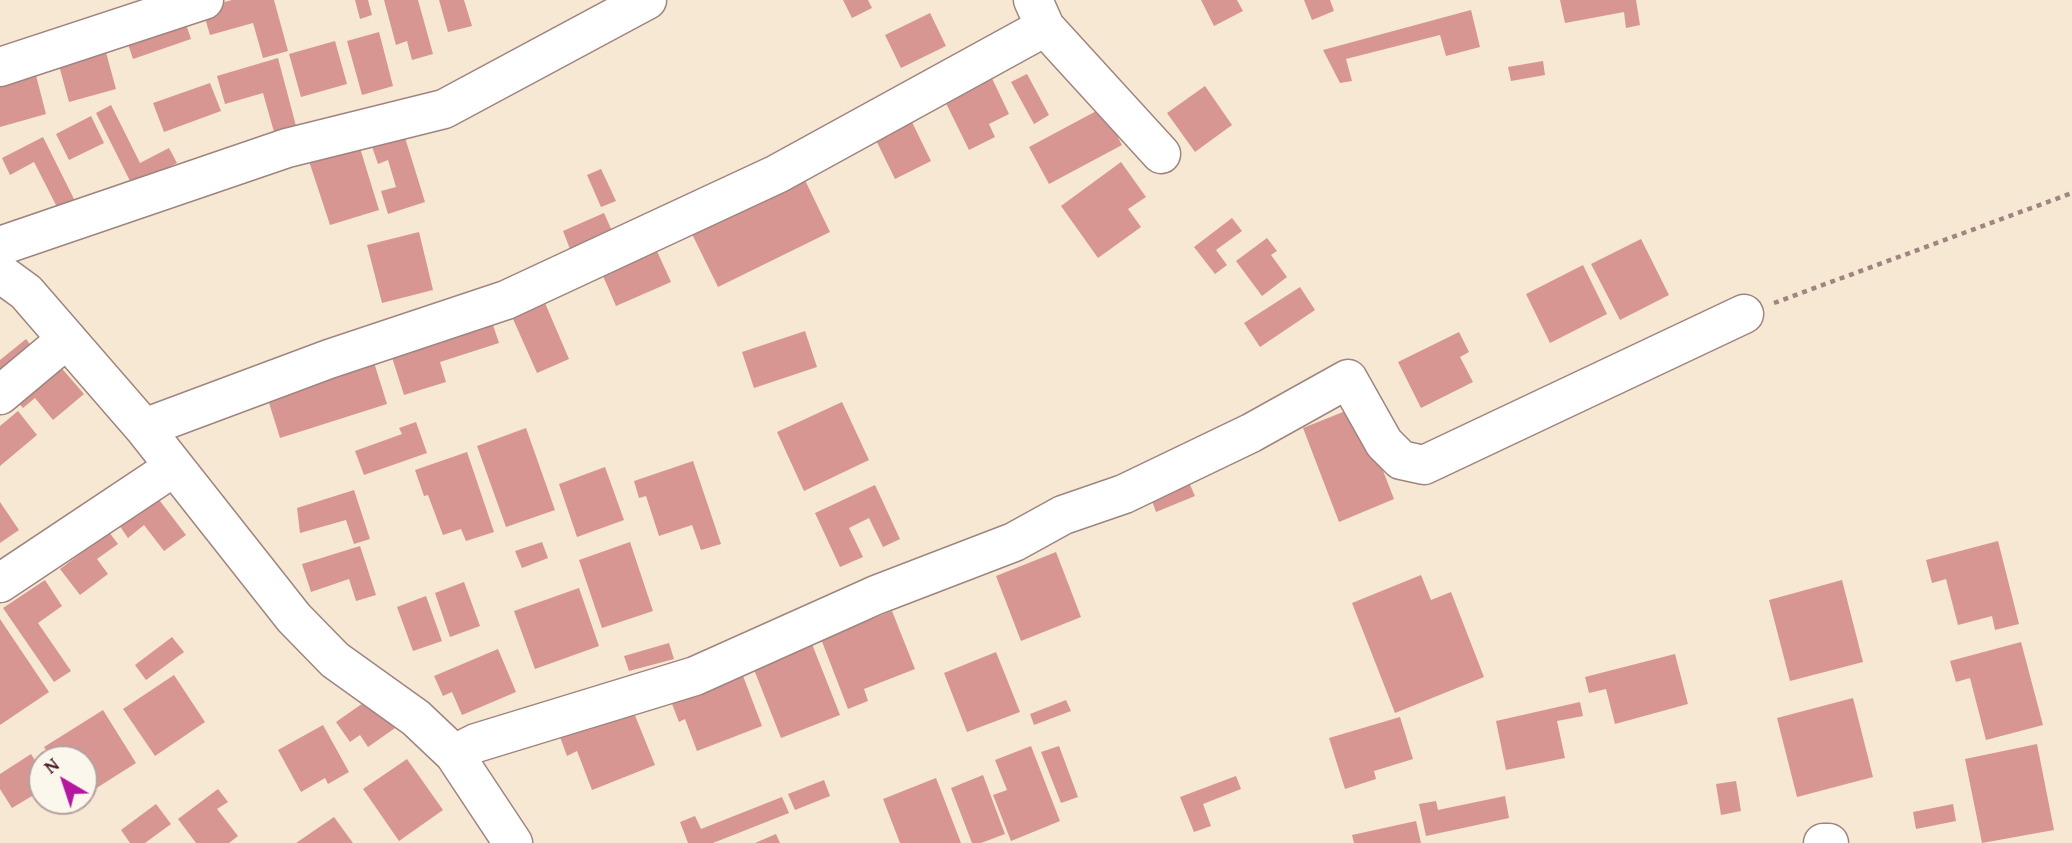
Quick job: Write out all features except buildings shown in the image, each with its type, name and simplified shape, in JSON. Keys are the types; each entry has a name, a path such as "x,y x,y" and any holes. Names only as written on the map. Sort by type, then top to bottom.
{"street":[{"path":"0,67 204,0"},
{"path":"0,246 287,148 444,109 647,0"},
{"path":"144,428 329,359 506,300 776,174 1039,13 1161,154"},
{"path":"0,273 26,292 144,428 294,618 327,652 416,718 454,754 513,843"},
{"path":"454,754 476,743 695,676 876,595 1014,542 1062,514 1124,494 1251,433 1348,379 1384,443 1401,460 1424,465 1744,314"},
{"path":"0,395 67,339"},
{"path":"0,583 174,467"},
{"path":"1823,843 1829,843"}],"path":[{"path":"1744,314 2072,193"}]}
